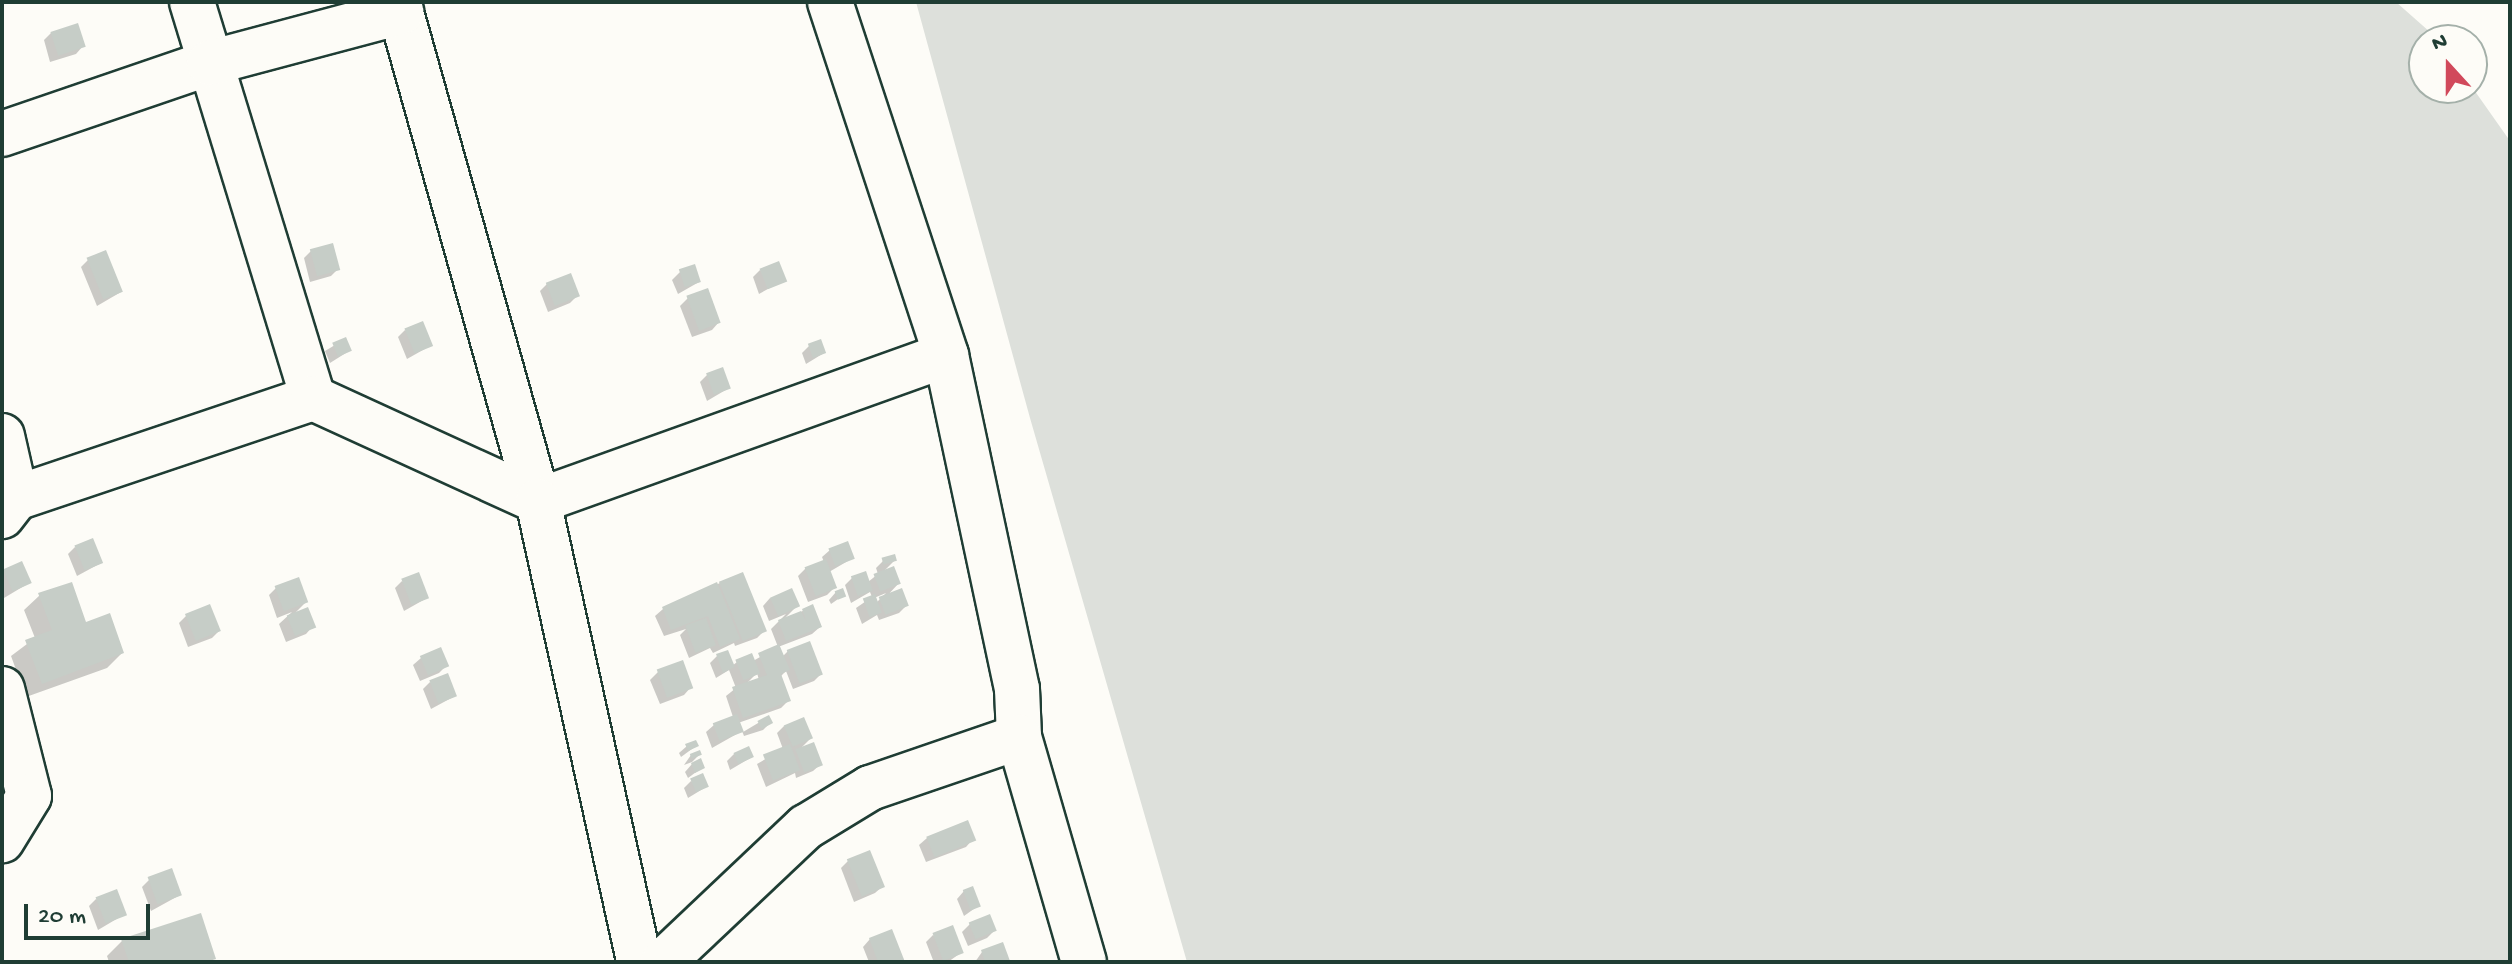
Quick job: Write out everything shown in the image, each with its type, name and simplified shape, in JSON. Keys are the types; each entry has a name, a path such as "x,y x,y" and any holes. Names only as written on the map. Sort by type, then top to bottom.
{"street":[{"path":"192,2 313,398"},
{"path":"830,2 946,355 1017,689 1019,737 1084,962"},
{"path":"2,134 209,63 399,7 538,501 639,962"},
{"path":"2,436 9,507 313,398 538,501 946,355"},
{"path":"2,689 29,796 2,840"},
{"path":"663,962 806,827 870,788 1019,737"}],"shaded area":[{"path":"916,2 2396,2 2421,24 2408,24 2408,104 2484,104 2510,141 2510,962 1187,962 1030,418"}],"building":[{"path":"78,23 86,47 58,56 50,32"},
{"path":"333,243 340,270 317,276 310,249"},
{"path":"106,250 123,292 103,300 87,258"},
{"path":"779,261 787,281 768,289 760,269"},
{"path":"695,264 701,282 685,287 679,269"},
{"path":"571,273 580,296 555,306 546,283"},
{"path":"708,288 721,323 699,331 686,296"},
{"path":"423,321 433,346 415,354 404,328"},
{"path":"346,337 352,351 338,357 332,343"},
{"path":"821,339 826,353 813,358 808,344"},
{"path":"723,367 731,389 714,395 706,373"},
{"path":"93,538 103,563 85,571 74,545"},
{"path":"848,541 855,559 835,566 828,549"},
{"path":"895,554 897,561 883,565 882,558"},
{"path":"826,559 837,588 816,596 805,567"},
{"path":"22,561 32,583 13,591 3,570"},
{"path":"894,566 901,584 880,592 873,574"},
{"path":"866,571 873,591 858,596 851,576"},
{"path":"419,572 429,598 411,605 401,579"},
{"path":"743,572 767,631 743,641 719,582"},
{"path":"299,577 308,602 284,611 275,586"},
{"path":"72,582 86,622 110,613 124,653 42,684 25,640 52,630 38,593"},
{"path":"717,582 740,639 720,647 708,616 671,630 662,607"},
{"path":"792,588 800,606 778,616 770,598"},
{"path":"843,588 846,596 838,600 835,591"},
{"path":"902,588 909,606 885,615 879,597"},
{"path":"875,594 882,613 870,617 863,598"},
{"path":"210,604 221,631 196,641 185,614"},
{"path":"813,604 822,627 786,641 778,620 801,611 807,623 802,609"},
{"path":"308,607 316,627 295,636 287,616"},
{"path":"706,618 716,645 695,653 685,626"},
{"path":"810,641 823,675 800,684 787,650"},
{"path":"779,644 790,670 781,674 791,701 743,718 732,687 767,675 758,653"},
{"path":"441,647 449,666 428,675 420,656"},
{"path":"728,650 735,667 723,673 716,654"},
{"path":"752,653 760,673 744,680 735,660"},
{"path":"683,660 693,688 667,698 657,670"},
{"path":"448,673 457,696 438,704 429,680"},
{"path":"737,714 744,732 720,741 713,723"},
{"path":"769,715 773,723 762,729 757,721"},
{"path":"804,717 813,738 793,747 784,726"},
{"path":"696,740 699,746 688,751 685,744"},
{"path":"814,742 823,765 804,773 795,749"},
{"path":"790,744 800,770 773,781 763,754"},
{"path":"749,746 754,757 738,764 733,753"},
{"path":"700,750 702,755 692,759 690,754"},
{"path":"701,758 705,768 695,773 691,763"},
{"path":"703,773 709,787 696,792 690,778"},
{"path":"968,820 976,840 935,857 926,837"},
{"path":"870,850 885,887 862,896 847,859"},
{"path":"172,868 182,895 157,904 148,877"},
{"path":"973,886 981,907 971,910 963,890"},
{"path":"117,889 127,915 106,923 96,897"},
{"path":"201,913 216,959 206,962 129,962 121,939"},
{"path":"990,914 997,931 975,939 969,923"},
{"path":"953,925 964,953 943,961 932,933"},
{"path":"892,929 905,962 878,962 869,938"},
{"path":"1003,942 1010,961 985,962 981,950"}]}
